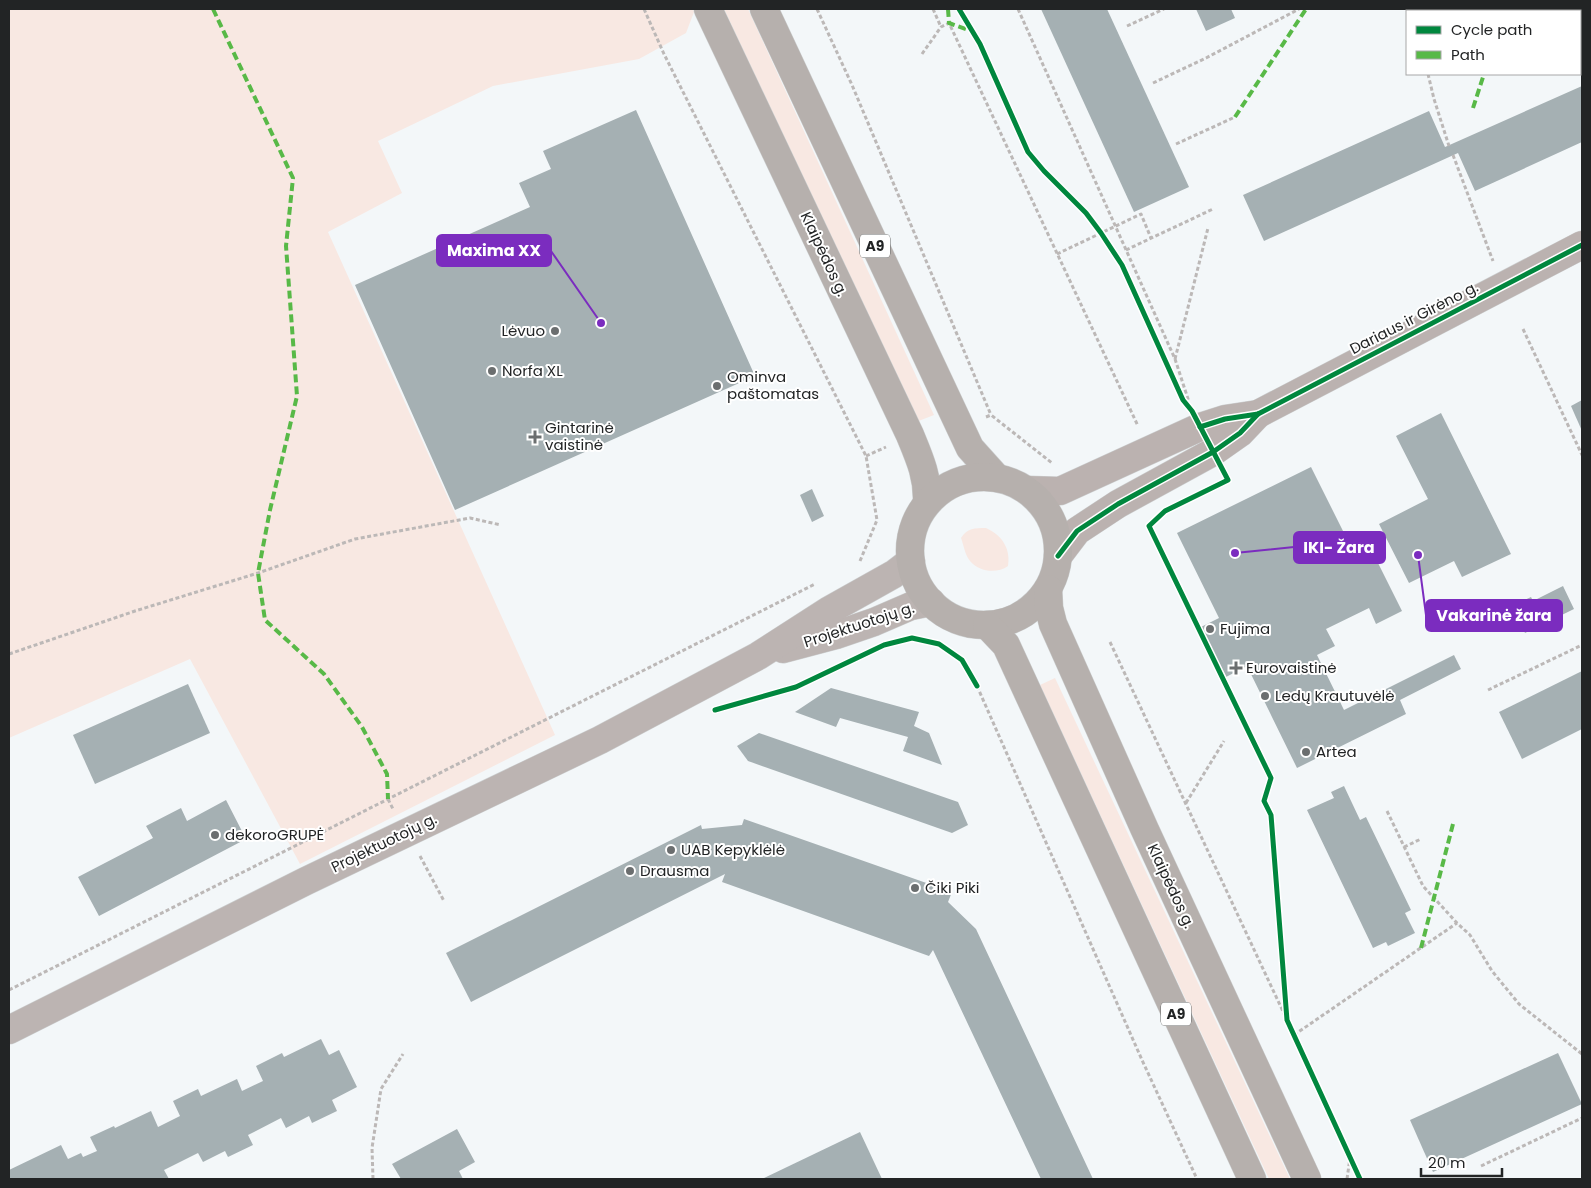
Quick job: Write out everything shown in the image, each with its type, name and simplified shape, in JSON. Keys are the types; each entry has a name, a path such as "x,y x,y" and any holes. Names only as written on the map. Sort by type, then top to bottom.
{"highway":[{"name":"Klaipėdos g.","path":"708,9 910,435 923,466 928,487 927,503"},
{"name":"Klaipėdos g.","path":"764,9 960,428 970,448 997,478"},
{"name":"Klaipėdos g.","path":"981,476 1012,482 1027,490 1048,512 1058,540 1055,573 1048,589 1039,601 1028,610 1016,618 1002,623 972,624 943,612 931,602 922,590 915,576 911,561 910,546 913,530 927,503 938,492 951,484 981,476"},
{"name":"Klaipėdos g.","path":"1048,589 1049,608 1053,624 1145,830 1306,1179"},
{"name":"A9","path":"987,625 1006,644 1252,1179"}],"main road":[{"name":"Projektuotojų g.","path":"9,1030 314,877 600,740 758,656 828,611 894,574 911,561"},
{"name":"Projektuotojų g.","path":"758,656 836,635 874,622 911,606 931,602"}],"street":[{"name":"Dariaus ir Girėno g.","path":"1027,490 1060,491 1200,427 1225,419 1258,414 1582,245"},
{"name":"Dariaus ir Girėno g.","path":"1058,556 1077,531 1118,504 1213,452 1240,433 1258,414"}],"path":[{"path":"644,9 664,54 866,456 877,520 860,564 855,566"},
{"path":"817,9 852,85 991,415 1059,469"},
{"path":"932,9 941,27"},
{"path":"1018,9 1175,359 1192,411"},
{"path":"1127,26 1164,9"},
{"path":"1153,83 1206,58 1299,9"},
{"path":"922,54 941,27 949,23 1142,434"},
{"path":"1428,75 1449,146"},
{"path":"1176,144 1235,117"},
{"path":"1453,155 1496,268"},
{"path":"1126,250 1213,209"},
{"path":"1057,254 1141,214 1151,238"},
{"path":"1096,226 1106,241"},
{"path":"1175,359 1208,228"},
{"path":"1523,329 1582,455"},
{"path":"1179,391 1183,400"},
{"path":"960,428 991,415"},
{"path":"866,456 910,435"},
{"path":"9,654 135,611 258,573 355,539 470,518 500,525"},
{"path":"9,990 817,583"},
{"path":"1110,642 1287,1020"},
{"path":"1488,690 1582,645"},
{"path":"977,686 1142,1060 1197,1179"},
{"path":"1186,803 1224,741"},
{"path":"1387,810 1422,886 1470,935 1492,971 1519,1004 1582,1054"},
{"path":"1404,847 1421,839"},
{"path":"1294,1035 1457,923"},
{"path":"373,1179 372,1148 382,1089 403,1054"},
{"path":"1481,1166 1582,1118"},
{"path":"1347,1179 1350,1158"}],"shaded area":[{"path":"9,9 693,9 694,12 686,33 639,59 493,86 378,141 402,193 328,232 555,735 300,864 190,659 9,738"},
{"path":"724,9 748,9 934,415 916,422"},
{"path":"986,528 997,534 1007,548 1009,560 1008,566 1004,569 994,571 983,570 974,565 967,556 961,538 963,535 969,530"},
{"path":"1055,678 1290,1179 1269,1179 1040,685"}],"building":[{"path":"1041,9 1107,9 1189,187 1134,212"},
{"path":"1196,9 1231,9 1235,18 1206,31"},
{"path":"1582,86 1582,142 1475,191 1458,153 1264,241 1243,195 1429,111 1445,147"},
{"name":"Lėvuo","path":"636,110 755,376 455,510 355,285 530,207 519,183 551,169 543,151"},
{"path":"1582,400 1582,431 1571,406"},
{"path":"1441,413 1511,554 1462,577 1454,561 1409,583 1379,524 1428,499 1396,436"},
{"path":"1311,467 1354,553 1369,545 1402,611 1376,624 1369,608 1326,629 1335,646 1317,655 1344,710 1454,655 1461,669 1400,700 1406,714 1297,768 1247,666 1226,677 1201,627 1219,618 1177,533"},
{"path":"812,489 824,516 812,522 800,495"},
{"path":"1563,586 1574,609 1525,633 1512,606 1531,597 1533,601"},
{"path":"1582,671 1582,729 1522,759 1499,712"},
{"path":"188,684 210,733 95,784 73,735"},
{"path":"831,688 919,712 914,726 929,733 942,765 903,751 908,737 840,718 836,727 795,712"},
{"path":"759,733 958,802 968,825 952,833 748,761 737,746"},
{"path":"1344,786 1360,820 1366,817 1411,910 1405,913 1415,933 1388,946 1386,942 1373,948 1307,810 1334,798 1331,792"},
{"path":"226,800 246,839 99,916 78,877 153,838 146,826 181,808 187,821"},
{"path":"744,819 952,892 948,902 976,929 1093,1179 1041,1179 933,950 929,956 722,882 725,874 471,1002 446,953 701,825 702,829 742,825"},
{"path":"321,1039 329,1055 339,1050 357,1087 332,1100 337,1111 312,1123 309,1116 286,1128 281,1118 248,1135 253,1145 228,1157 225,1151 203,1162 198,1153 164,1170 169,1179 9,1179 9,1170 61,1145 68,1159 81,1153 83,1157 97,1151 90,1137 114,1126 115,1128 151,1111 158,1127 180,1116 173,1101 198,1089 201,1096 237,1079 242,1091 263,1081 256,1066 282,1053 284,1057"},
{"path":"1558,1053 1582,1104 1433,1172 1410,1120"},
{"path":"457,1129 475,1162 459,1171 463,1179 401,1179 392,1164"},
{"path":"860,1132 882,1179 762,1179"}],"marked path":[{"path":"213,9 293,178 286,246 297,396 270,510 258,573 265,620 324,674 362,727 387,774 388,799"},
{"path":"948,9 949,23 971,31"},
{"path":"1235,117 1306,9"},
{"path":"1473,108 1484,75"},
{"path":"1421,948 1453,824"}],"cycle path":[{"path":"959,9 980,44 1028,152 1086,213 1122,265 1183,400 1192,411 1228,480 1165,511 1149,526 1271,778 1264,801 1271,815 1287,1020 1360,1179"},
{"path":"1200,427 1225,419 1258,414 1582,245"},
{"path":"1058,556 1077,531 1118,504 1213,452 1240,433 1258,414"},
{"path":"715,710 796,687 884,645 912,638 939,644 962,660 977,686"}],"place":[{"name":"Maxima XX","path":"601,323"},
{"name":"Lėvuo","path":"555,331"},
{"name":"Norfa XL","path":"492,371"},
{"name":"Ominva paštomatas","path":"717,386"},
{"name":"Gintarinė vaistinė","path":"535,437"},
{"name":"IKI- Žara","path":"1235,553"},
{"name":"Vakarinė žara","path":"1418,555"},
{"name":"Fujima","path":"1210,629"},
{"name":"Eurovaistinė","path":"1236,668"},
{"name":"Ledų Krautuvėlė","path":"1265,696"},
{"name":"Artea","path":"1306,752"},
{"name":"dekoroGRUPĖ","path":"215,835"},
{"name":"UAB Kepyklėlė","path":"671,850"},
{"name":"Drausma","path":"630,871"},
{"name":"Čiki Piki","path":"915,888"}]}
